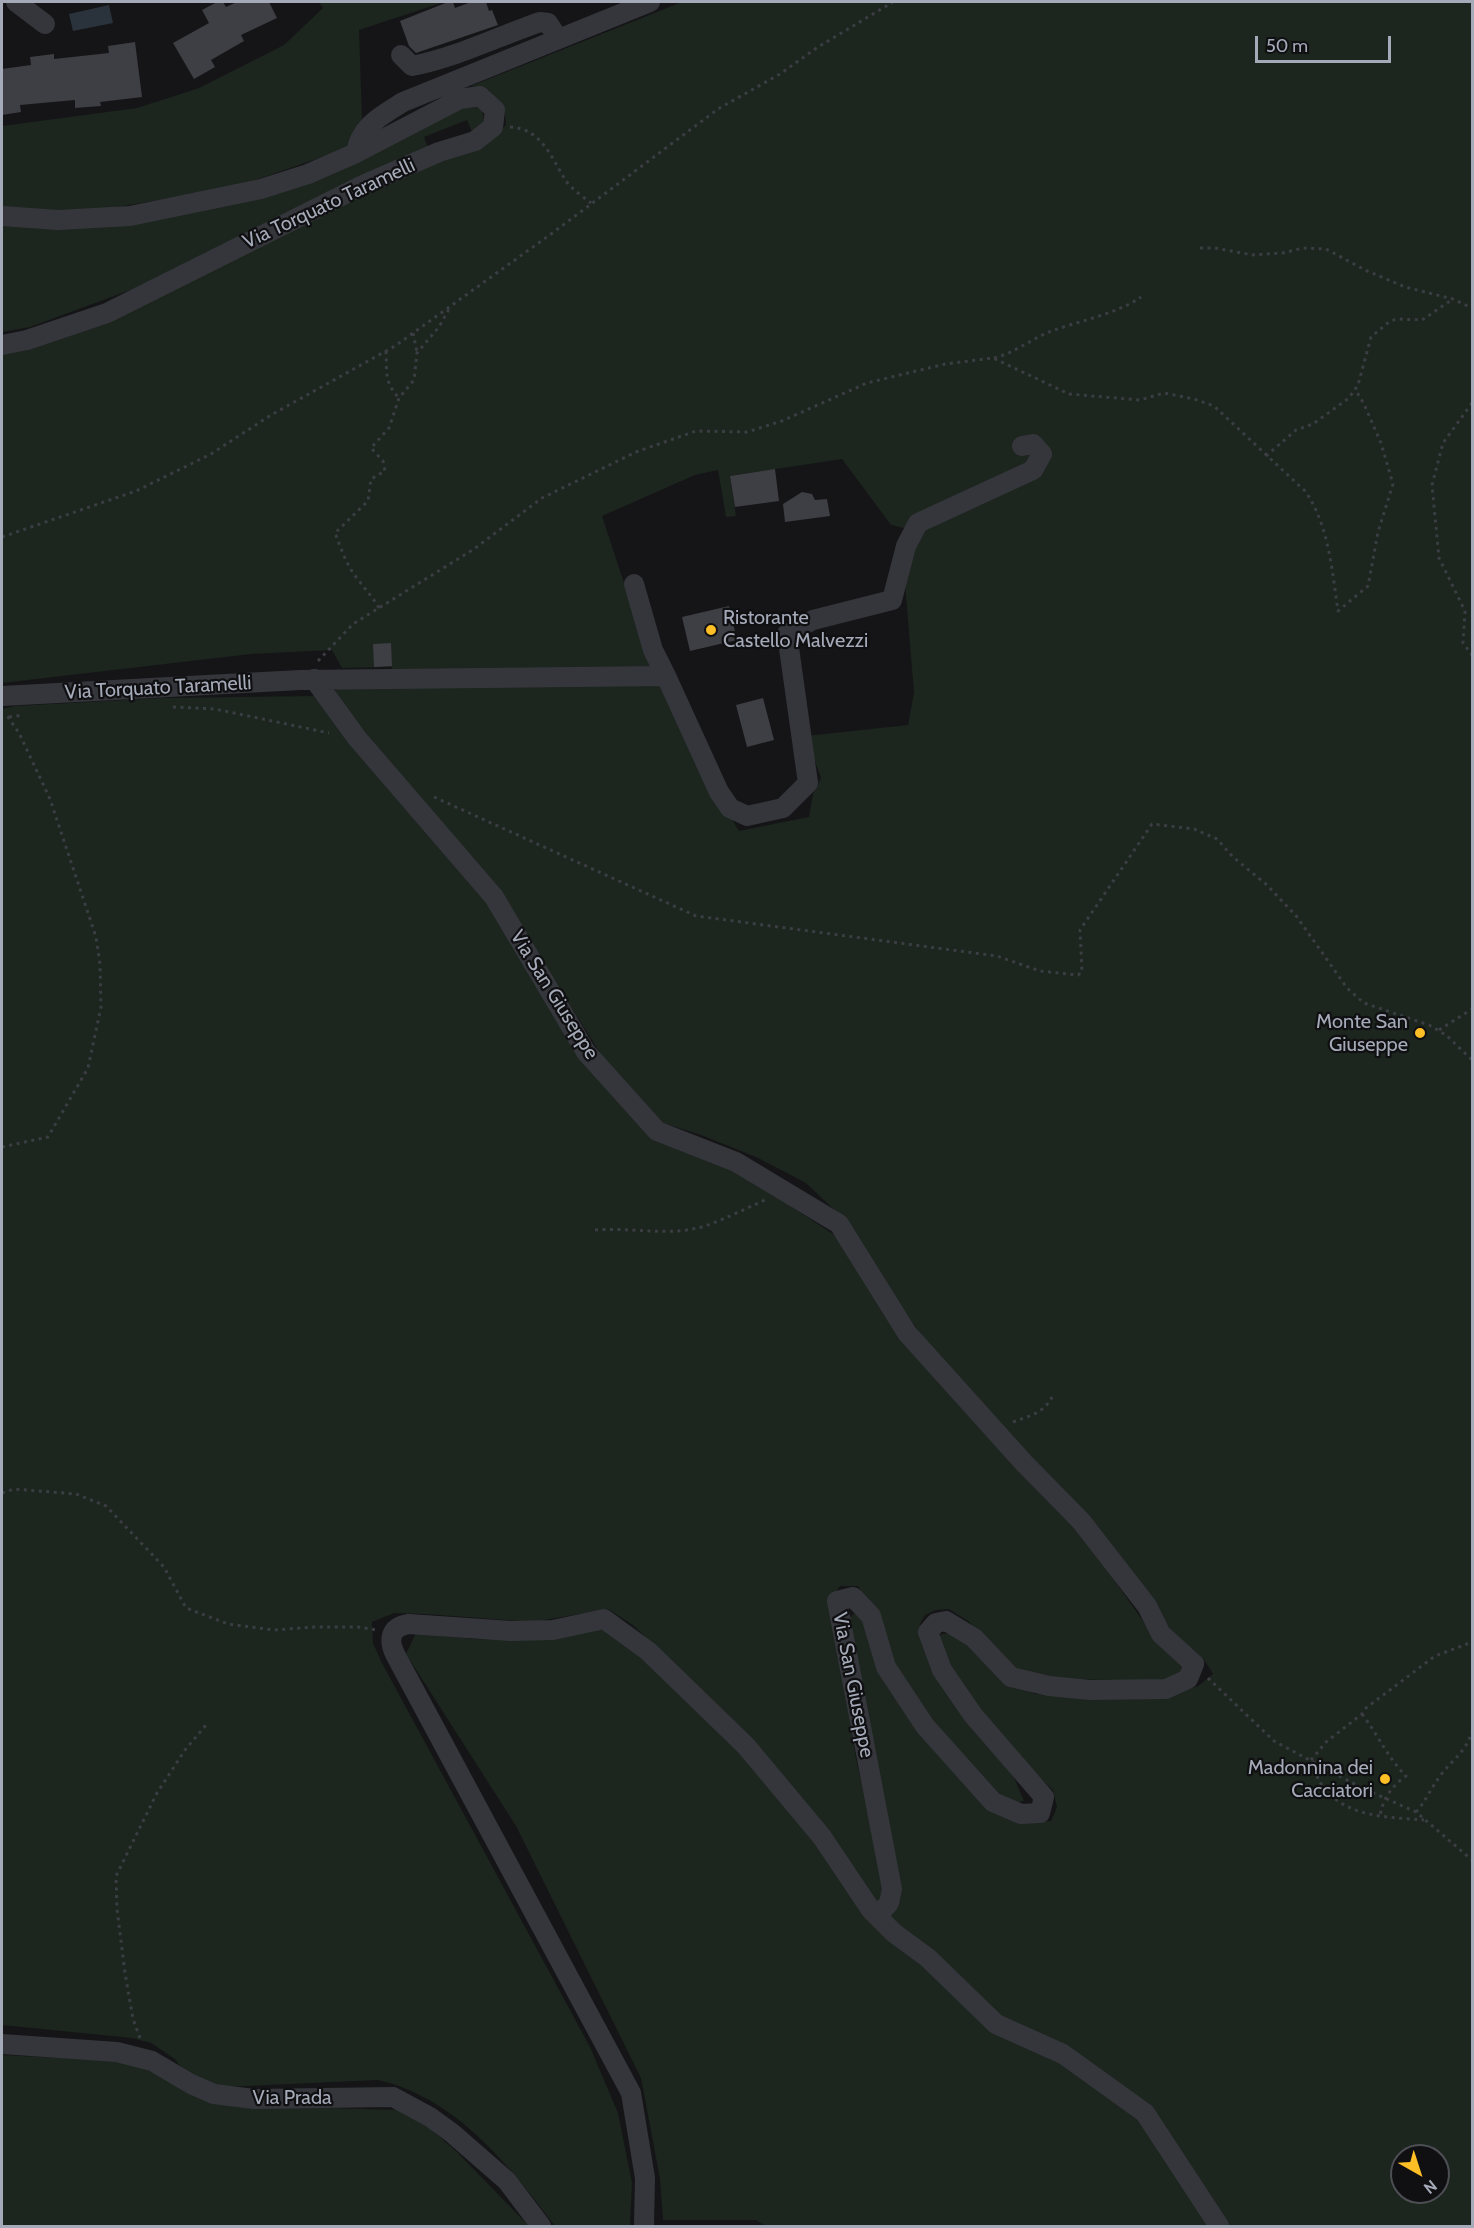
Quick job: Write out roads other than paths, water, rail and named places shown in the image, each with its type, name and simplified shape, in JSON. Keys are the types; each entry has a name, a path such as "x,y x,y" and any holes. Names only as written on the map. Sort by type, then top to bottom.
{"street":[{"path":"16,2 45,24"},
{"name":"Via Torquato Taramelli","path":"356,153 358,141 369,124 403,102 650,2"},
{"path":"401,55 412,66 429,63 540,22 548,23 558,38"},
{"name":"Via Torquato Taramelli","path":"2,216 58,220 130,216 261,189 308,174 356,153 460,99 480,96 495,110 493,127 475,141 440,152 363,185 106,313 27,340 2,345"},
{"path":"634,584 653,650 719,792 730,808 747,816 783,808 808,783 806,715 787,634 813,620 892,600 906,546 918,524 1033,470 1042,454 1033,444 1022,446"},
{"name":"Via Torquato Taramelli","path":"2,696 307,680 666,676"},
{"name":"Via San Giuseppe","path":"307,680 494,897 586,1052 657,1131 736,1162 839,1224 907,1333 1081,1521 1147,1606 1161,1634 1194,1664 1188,1679 1166,1689 1090,1690 1049,1686 1011,1677 974,1638 946,1621 936,1623 928,1632 942,1670 973,1715 1044,1797 1040,1813 1022,1814 993,1802 925,1726 886,1667 871,1616 853,1597 837,1601 892,1889 889,1903 882,1911 871,1910"},
{"path":"644,2226 645,2178 631,2093 393,1651 391,1645 393,1632 400,1625 511,1631 553,1630 604,1619 648,1651 746,1746 822,1837 871,1910 894,1933 928,1958 996,2024 1063,2054 1145,2113 1219,2226"},
{"name":"Via Prada","path":"2,2044 117,2052 152,2061 191,2084 214,2094 254,2099 393,2097 430,2117 460,2140 507,2181 541,2226"}],"place":[{"name":"Ristorante Castello Malvezzi","path":"711,630"},
{"name":"Monte San Giuseppe","path":"1420,1033"},
{"name":"Madonnina dei Cacciatori","path":"1385,1779"}]}
